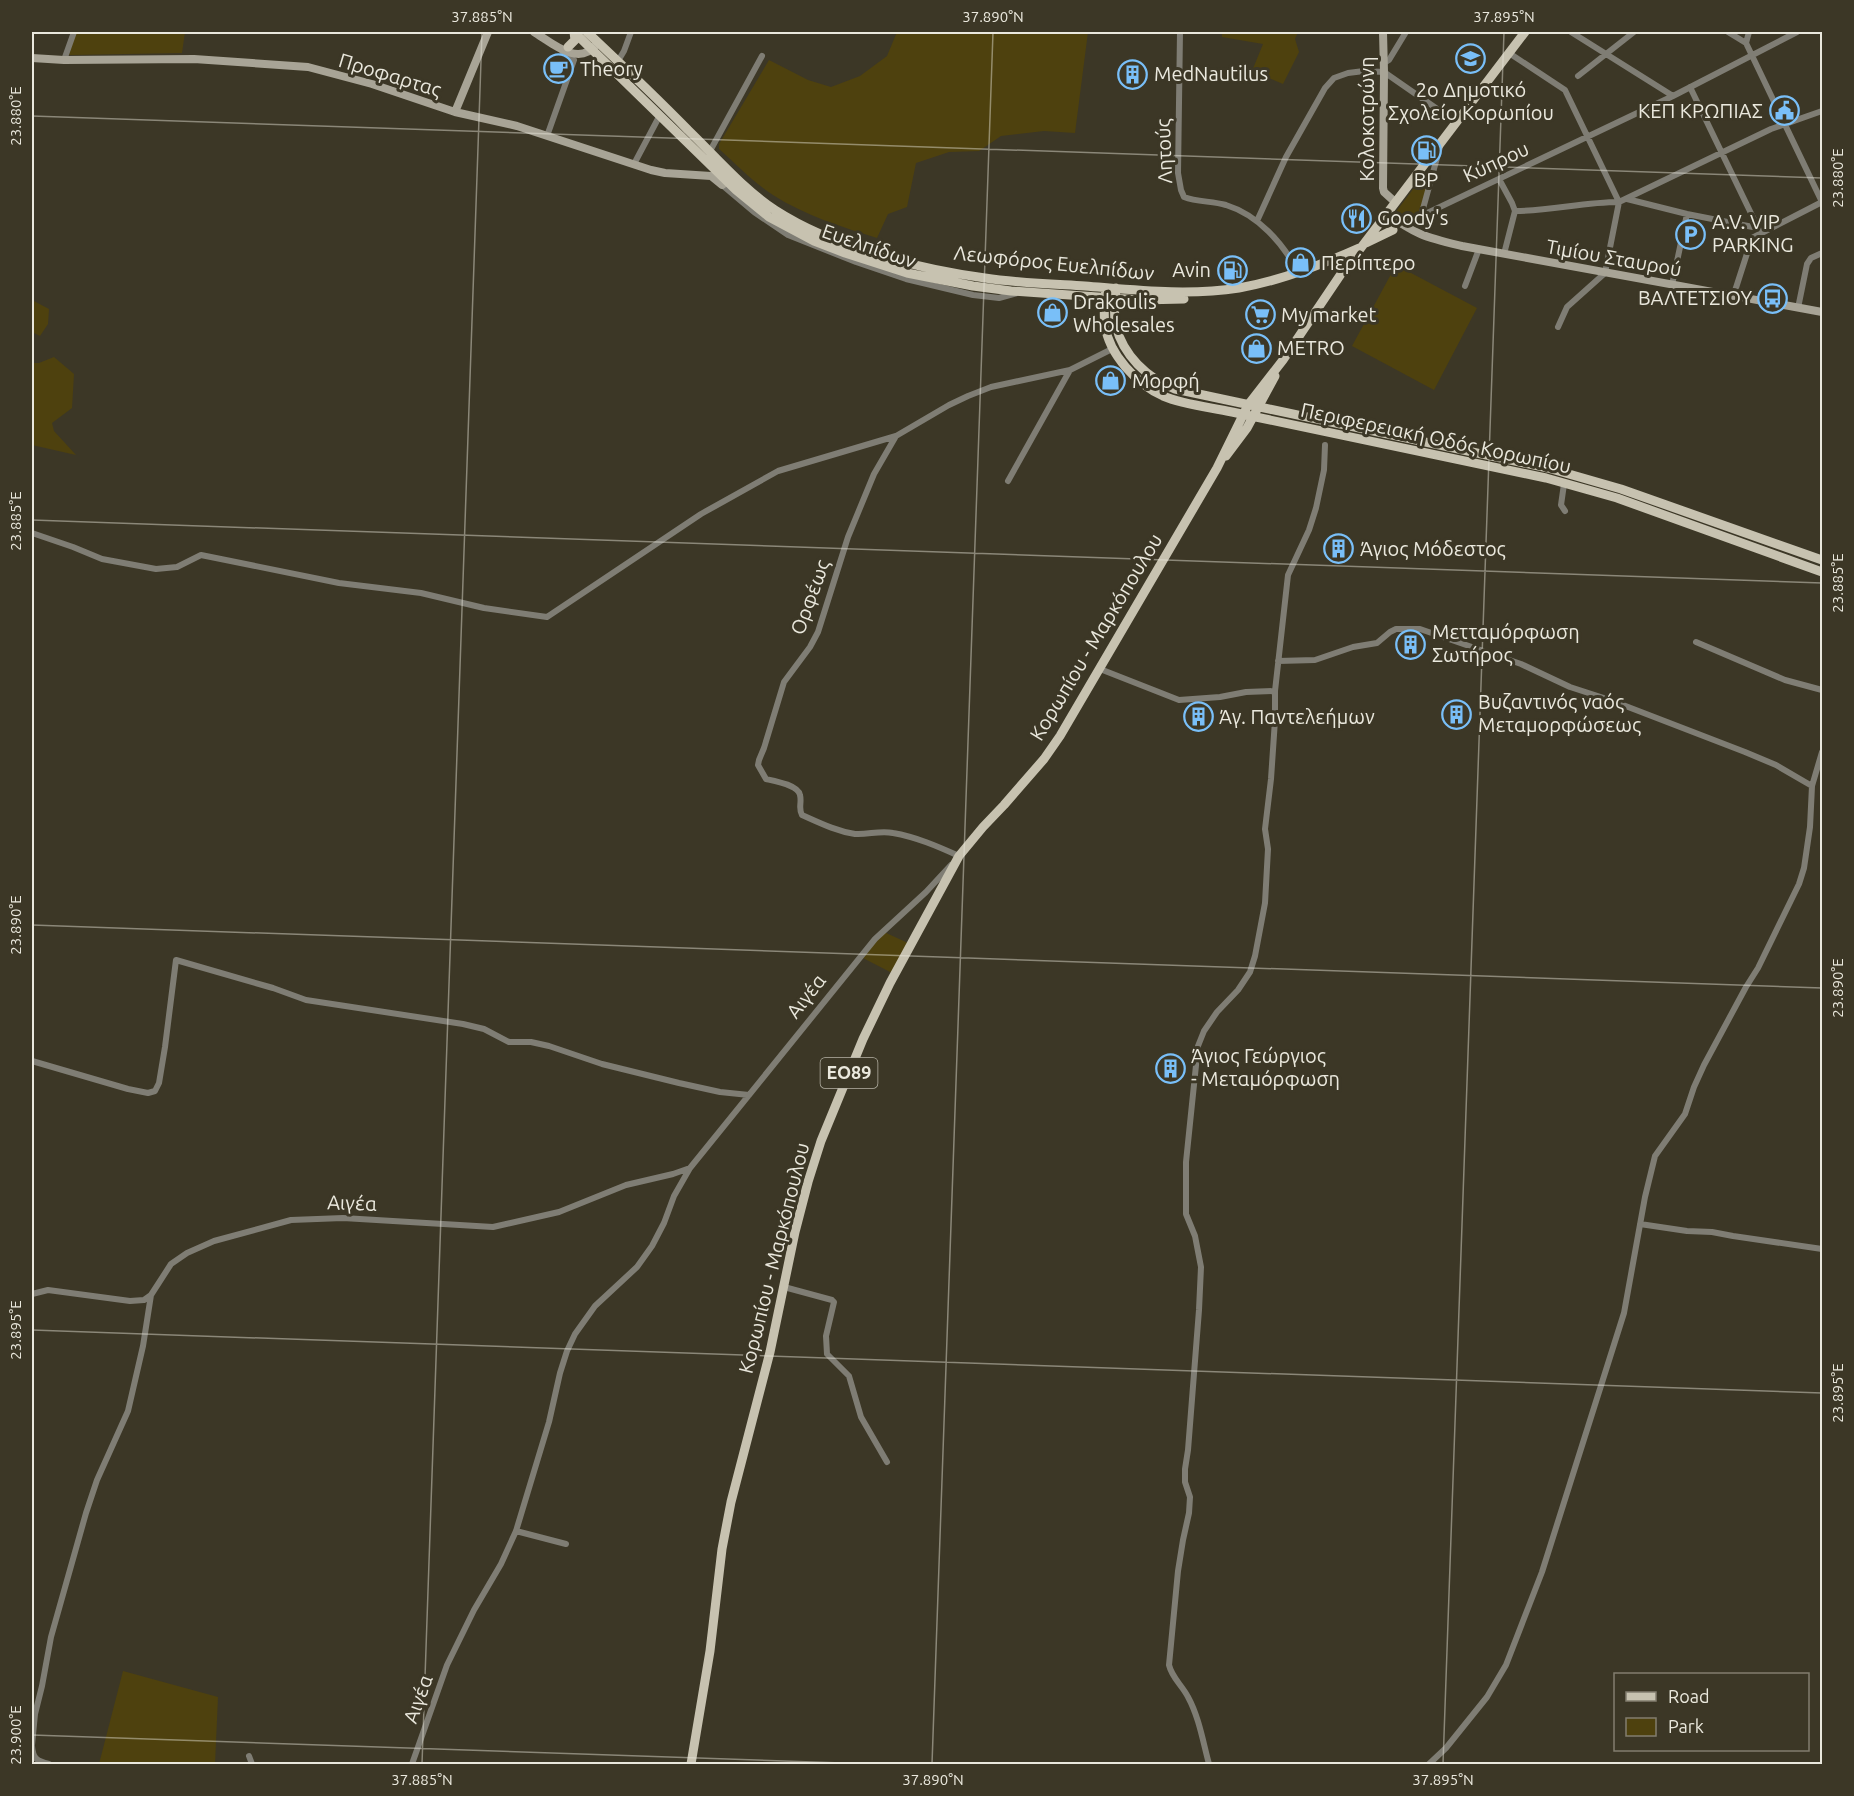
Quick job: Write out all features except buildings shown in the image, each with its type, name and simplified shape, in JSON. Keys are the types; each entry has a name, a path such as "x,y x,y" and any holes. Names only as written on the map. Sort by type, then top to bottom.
{"main road":[{"path":"563,48 576,40 574,32"},
{"name":"Λεωφόρος Ευελπίδων","path":"574,32 618,61 743,184 775,210 819,233 909,263 981,278 1116,293 1187,293 1239,288"},
{"name":"ΕΟ89","path":"1362,245 1525,32"},
{"name":"Λεωφόρος Ευελπίδων","path":"592,43 724,183 755,210 801,235 857,260 973,286 1089,296 1105,292"},
{"name":"Λεωφόρος Ευελπίδων","path":"1116,293 1141,300 1188,299 1223,295 1239,288 1298,272 1362,245 1397,227"},
{"name":"Κορωπίου - Μαρκόπουλου","path":"691,1764 710,1651 730,1502 770,1352 808,1182 821,1141 863,1039 894,975 959,856 1044,759 1060,736 1217,468 1248,405 1283,360 1362,245"},
{"name":"Περιφερειακή Οδός Κορωπίου","path":"1105,292 1105,328 1114,348 1133,375 1161,395 1242,415 1500,468 1617,498 1822,572"},
{"name":"Περιφερειακή Οδός Κορωπίου","path":"1116,293 1116,325 1123,343 1135,361 1156,380 1175,389 1548,468 1621,489 1822,560"},
{"path":"1089,296 1104,316"},
{"path":"1116,325 1125,306 1133,301 1141,300"},
{"name":"Κορωπίου - Μαρκόπουλου","path":"1217,468 1253,417 1283,360"}],"street":[{"path":"64,60 74,32"},
{"path":"455,112 488,32"},
{"path":"534,32 563,48 592,43"},
{"path":"618,61 631,32"},
{"name":"Λητούς","path":"1180,32 1178,173 1181,190 1184,196 1226,206 1257,221 1281,245 1298,272"},
{"name":"Κολοκοτρώνη","path":"1383,32 1383,188 1384,192 1395,202"},
{"path":"1384,68 1407,32"},
{"path":"1571,32 1673,96"},
{"path":"1578,76 1634,32"},
{"path":"1728,32 1746,43 1822,202 1760,231 1750,241 1733,297"},
{"path":"1746,43 1749,32"},
{"name":"Κύπρου","path":"1397,227 1589,137 1797,32"},
{"path":"547,136 574,60 567,58 563,48"},
{"path":"1509,53 1565,90 1619,202 1605,273 1567,308 1558,327"},
{"path":"710,151 762,56"},
{"name":"Προφαρτας","path":"32,58 64,60 194,59 308,67 372,84 455,112 517,126 665,173 713,177 724,183"},
{"path":"1257,221 1286,157 1324,88 1334,78 1348,73 1384,68 1456,122"},
{"path":"1690,87 1760,231"},
{"path":"1515,212 1619,202 1785,123 1822,111"},
{"path":"633,164 660,115"},
{"path":"1421,216 1442,140"},
{"path":"1499,179 1515,212 1504,254"},
{"path":"1627,199 1760,231"},
{"path":"1672,285 1687,214"},
{"name":"Τιμίου Σταυρού","path":"1384,217 1397,227 1420,235 1479,249 1822,312"},
{"path":"1465,286 1479,249"},
{"path":"1798,308 1807,264 1811,258 1822,253"},
{"name":"Ορφέως","path":"959,856 909,836 889,832 857,834 836,830 802,815 798,790 766,779 758,765 784,682 810,647 818,632 848,537 874,474 896,436 968,396 991,387 1070,370 1114,348"},
{"path":"1008,481 1070,370"},
{"path":"32,533 73,546 102,559 156,569 177,567 201,555 339,583 421,593 484,608 547,617 701,514 778,471 896,436"},
{"path":"1209,1764 1195,1713 1188,1696 1171,1672 1169,1665 1178,1571 1190,1513 1190,1497 1185,1482 1185,1469 1201,1278 1200,1254 1186,1215 1186,1162 1198,1046 1204,1031 1217,1012 1238,990 1250,972 1257,947 1264,903 1268,849 1264,829 1271,779 1275,691 1288,574 1309,530 1316,508 1324,470 1325,445"},
{"path":"1564,484 1561,505 1565,511"},
{"path":"1278,661 1315,660 1353,647 1377,643 1396,629 1420,629 1521,664 1570,687 1745,752 1776,765 1812,786"},
{"path":"1696,642 1785,680 1822,690"},
{"path":"1100,669 1179,700 1275,691"},
{"path":"1428,1764 1446,1748 1487,1697 1506,1665 1533,1598 1624,1313 1649,1176 1655,1156 1685,1114 1704,1065 1758,968 1799,884 1804,868 1810,827 1812,786 1822,752"},
{"name":"Αιγέα","path":"412,1764 447,1665 516,1531 549,1422 560,1373 574,1334 595,1306 637,1268 652,1246 674,1196 690,1168 875,939 926,892 959,856"},
{"path":"32,1061 128,1089 148,1093 155,1090 159,1083 165,1047 176,960 306,1000 463,1024 484,1029 509,1042 531,1042 602,1064 696,1087 749,1095"},
{"name":"Αιγέα","path":"151,1295 171,1264 187,1253 214,1241 291,1220 343,1218 493,1227 559,1212 626,1185 690,1168"},
{"path":"673,1174 681,1184"},
{"path":"1640,1224 1712,1232 1822,1249"},
{"path":"784,1287 834,1302 826,1336 827,1354 853,1383 861,1417 887,1462"},
{"path":"32,1294 48,1290 130,1301 144,1300 151,1295"},
{"path":"49,1764 36,1761 32,1755 32,1745 35,1714 51,1637 97,1480 128,1410 143,1347 151,1295"},
{"path":"516,1531 566,1544"},
{"path":"249,1756 252,1764"}],"green space":[{"path":"76,32 185,32 182,53 69,55"},
{"path":"897,32 1088,32 1075,133 1044,131 1001,136 979,151 949,152 916,163 907,207 888,214 877,238 797,209 773,195 719,149 719,144 769,60 808,80 831,87 860,76 887,56"},
{"path":"1222,32 1298,32 1295,39 1299,52 1283,84 1252,71 1263,44 1222,37"},
{"path":"1426,172 1429,182 1419,212 1402,222 1395,216 1395,213"},
{"path":"1396,265 1477,308 1434,390 1352,346"},
{"path":"32,300 49,309 48,324 40,336 32,332"},
{"path":"54,357 74,374 72,408 52,423 54,431 76,455 32,445 32,363 39,363"},
{"path":"884,932 908,943 892,973 861,957"},
{"path":"123,1671 218,1697 215,1764 99,1764"}],"place":[{"name":"2ο Δημοτικό Σχολείο Κορωπίου","path":"1471,59"},
{"name":"Theory","path":"559,69"},
{"name":"MedNautilus","path":"1133,74"},
{"name":"ΚΕΠ ΚΡΩΠΙΑΣ","path":"1784,111"},
{"name":"BP","path":"1426,150"},
{"name":"Goody's","path":"1356,218"},
{"name":"A.V. VIP PARKING","path":"1691,234"},
{"name":"Περίπτερο","path":"1300,263"},
{"name":"Avin","path":"1232,270"},
{"name":"ΒΑΛΤΕΤΣΙΟΥ","path":"1773,298"},
{"name":"Drakoulis Wholesales","path":"1052,313"},
{"name":"My market","path":"1260,315"},
{"name":"METRO","path":"1256,348"},
{"name":"Μορφή","path":"1111,381"},
{"name":"Άγιος Μόδεστος","path":"1339,549"},
{"name":"Μετταμόρφωση Σωτήρος","path":"1411,644"},
{"name":"Βυζαντινός ναός Μεταμορφώσεως","path":"1457,714"},
{"name":"Άγ. Παντελεήμων","path":"1198,717"},
{"name":"Άγιος Γεώργιος - Μεταμόρφωση","path":"1170,1068"}]}
